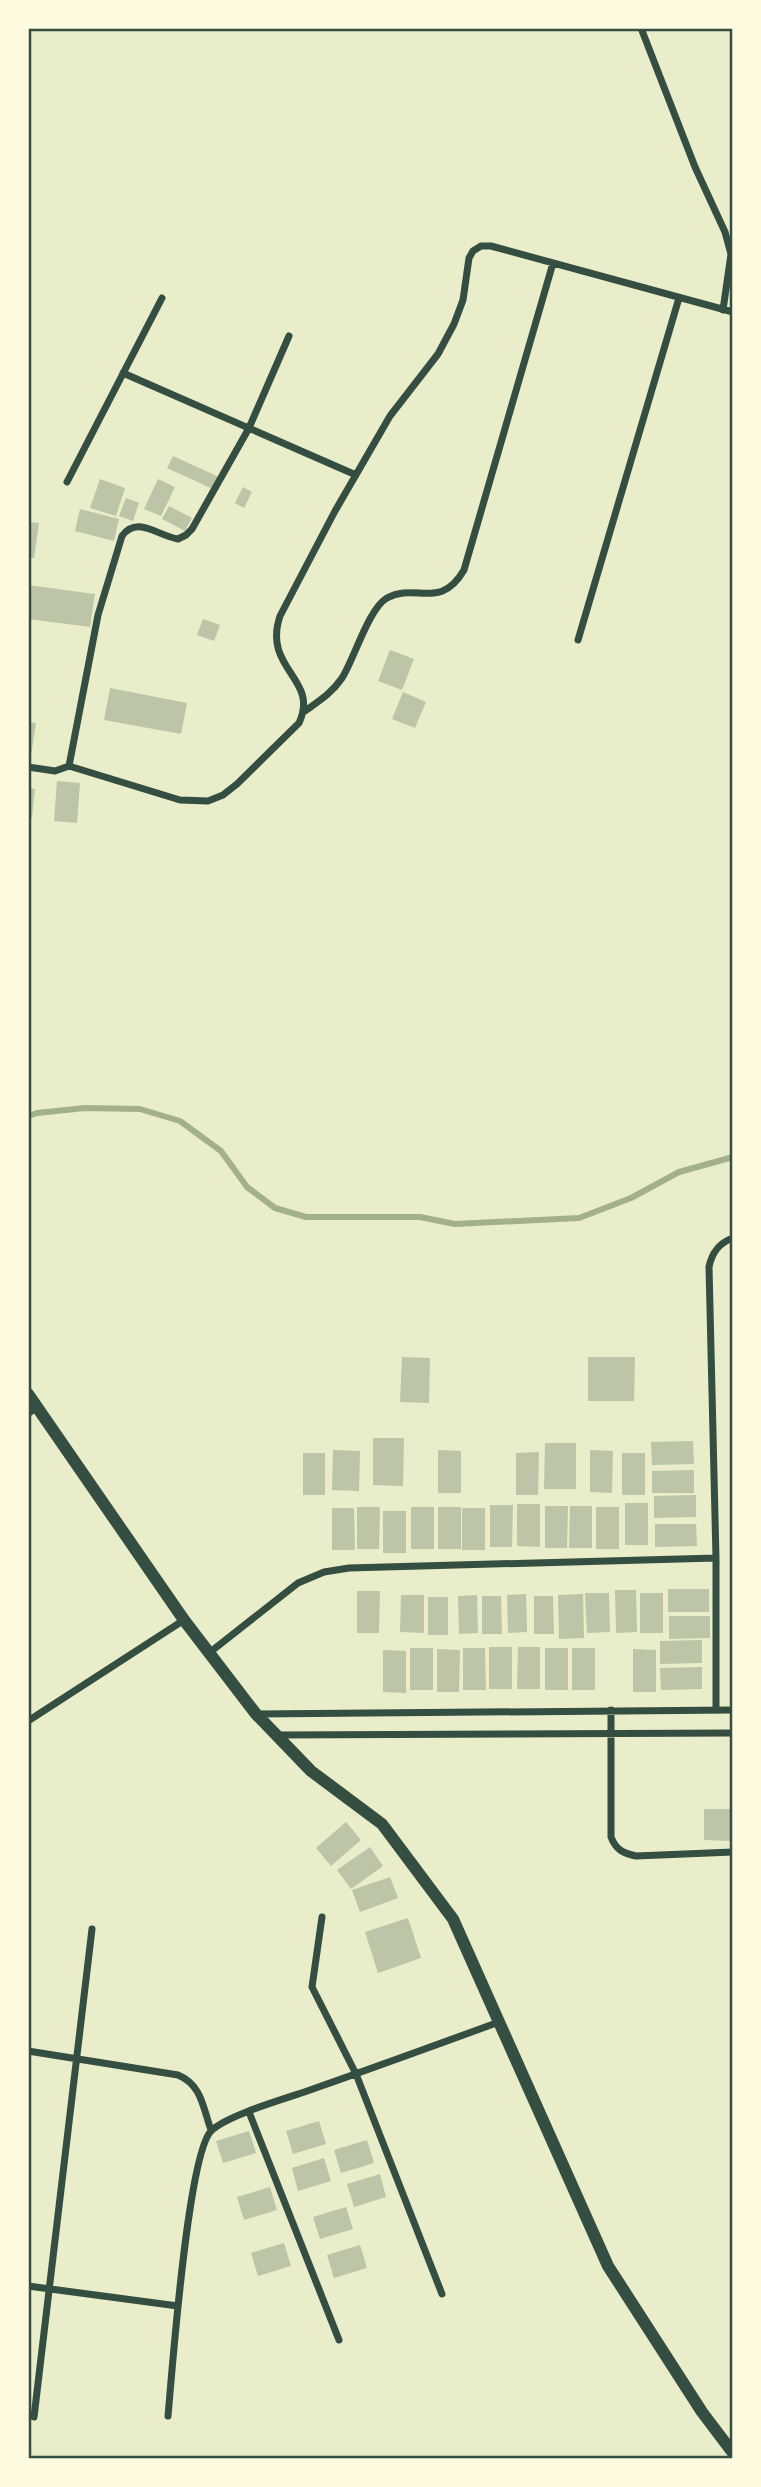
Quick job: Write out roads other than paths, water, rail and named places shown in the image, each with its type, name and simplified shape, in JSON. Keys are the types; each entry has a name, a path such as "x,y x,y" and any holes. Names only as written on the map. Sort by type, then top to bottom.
{"street":[{"path":"641,28 695,167 725,232 731,254 723,310"},
{"path":"305,711 303,693 278,654 275,630 280,616 390,416 438,354 454,324 463,300 469,258 473,251 481,246 491,246 733,312"},
{"path":"28,767 55,771 69,766 180,800 208,801 223,795 299,723 305,711 328,695 341,679 376,607 387,598 399,594 430,594 444,591 457,582 464,570 553,262"},
{"path":"67,482 162,298"},
{"path":"578,640 679,298"},
{"path":"69,766 97,615 122,536 128,528 136,526 178,539 192,529 248,428 289,336"},
{"path":"123,373 356,475"},
{"path":"716,1710 716,1558 709,1267 712,1256 721,1243 733,1238"},
{"path":"28,1394 32,1411 256,1714 312,1770 382,1824 453,1919 608,2266 702,2412 733,2453"},
{"path":"209,1653 298,1583 324,1572 349,1567 716,1558"},
{"path":"28,1721 184,1620"},
{"path":"611,1710 611,1837 614,1846 624,1853 636,1856 733,1852"},
{"path":"256,1714 733,1710"},
{"path":"277,1735 733,1733"},
{"path":"322,1917 312,1987 356,2074 442,2294"},
{"path":"34,2417 92,1928"},
{"path":"169,2416 178,2306 198,2163 203,2144 211,2130 249,2112 499,2022"},
{"path":"28,2051 178,2075 188,2079 196,2086 211,2130"},
{"path":"249,2112 339,2340"},
{"path":"28,2286 178,2306"}],"waterway":[{"path":"28,1116 85,1108 140,1109 180,1121 221,1151 247,1187 275,1208 306,1217 420,1217 455,1224 579,1218 631,1198 679,1172 733,1157"}]}
